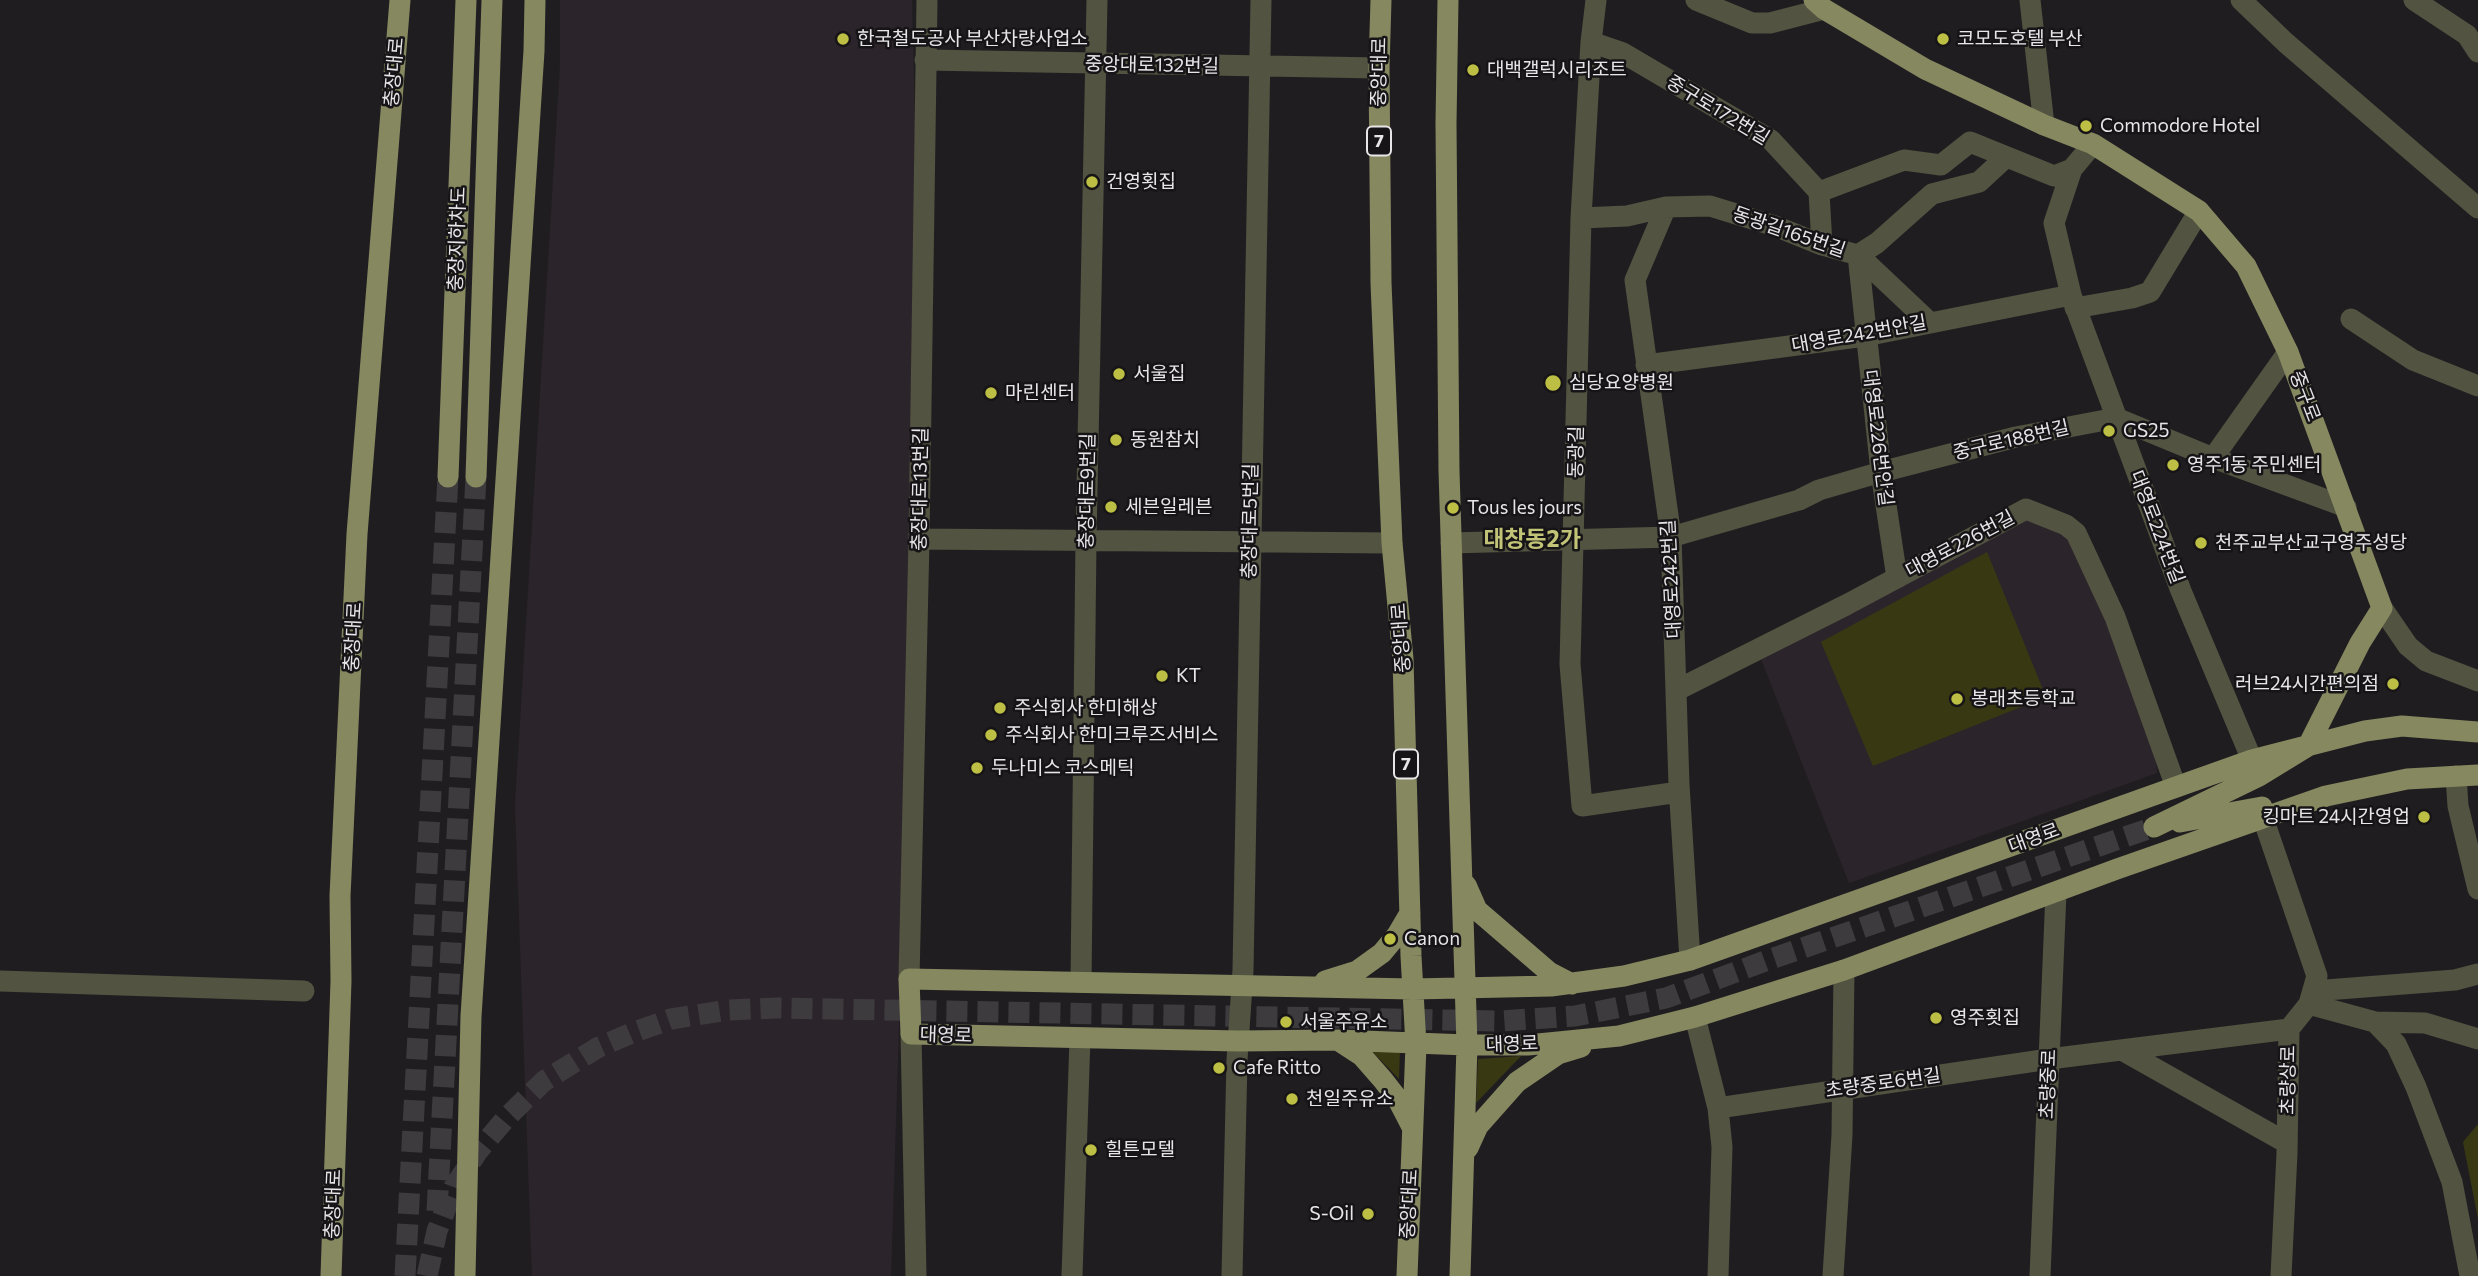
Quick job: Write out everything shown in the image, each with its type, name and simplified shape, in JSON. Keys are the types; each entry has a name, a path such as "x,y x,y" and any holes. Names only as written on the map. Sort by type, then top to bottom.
{"main road":[{"name":"충장대로","path":"331,1276 341,981 340,896 358,534 400,0"},
{"name":"충장지하차도","path":"448,477 466,0"},
{"name":"충장지하차도","path":"476,477 492,0"},
{"path":"466,1276 471,1016 534,51 535,0"},
{"name":"중앙대로","path":"1381,0 1381,283 1392,542 1403,659 1416,1045 1406,1276"},
{"path":"1448,0 1446,136 1451,543 1467,1045 1460,1276"},
{"name":"중구로","path":"1819,4 1925,69 2093,144 2199,211 2246,265 2288,352 2382,608"},
{"path":"2326,796 2154,827 2259,776 2308,747 2360,643 2382,608"},
{"name":"대영로","path":"2478,732 2402,726 2365,731 2252,760 1690,960 1624,976 1572,984 1413,989 909,979 911,1034 1238,1041 1337,1040 1416,1045 1528,1045 1619,1036 1695,1017 1844,970 2326,796 2407,779 2478,775"},
{"path":"1462,876 1477,910 1549,972 1572,984"},
{"path":"1312,986 1357,971 1382,953 1397,935 1410,912"},
{"path":"1463,1160 1478,1126 1517,1082 1558,1054 1619,1036"},
{"path":"1337,1040 1362,1056 1369,1064 1397,1098 1413,1129"}],"street":[{"name":"충장대로13번길","path":"909,979 927,0"},
{"name":"충장대로9번길","path":"1081,982 1086,540 1097,0"},
{"name":"충장대로5번길","path":"1232,1276 1242,985 1261,0"},
{"name":"동광길","path":"1596,0 1591,42 1581,218 1570,664 1582,806 1679,792"},
{"name":"중구로","path":"1696,0 1752,23 1770,23 1819,4"},
{"path":"2030,0 2044,124"},
{"path":"2241,0 2286,44 2478,208"},
{"path":"2414,0 2474,40"},
{"name":"중구로172번길","path":"1591,42 1623,53 1771,140 1819,192"},
{"name":"중앙대로132번길","path":"925,60 1258,68 1379,68"},
{"path":"1822,246 1819,192 1904,160 1941,166 1970,142 2054,177 2072,169 2093,144"},
{"name":"동광길165번길","path":"1581,218 1628,216 1666,207 1710,206 1775,226 1822,246 1858,255 1877,243 1933,194 1979,182 2006,157"},
{"name":"대영로224번길","path":"2072,169 2054,223 2073,302 2181,591 2252,760"},
{"name":"대영로242번길","path":"1666,207 1634,280 1671,537 1679,792 1690,960"},
{"path":"2073,302 2132,298 2150,292 2199,211"},
{"path":"1858,255 1929,322"},
{"name":"대영로226번안길","path":"1858,255 1881,472 1897,578"},
{"name":"대영로242번안길","path":"1646,365 1865,336 1929,322 2073,302"},
{"path":"2351,319 2413,360 2478,386"},
{"name":"중구로","path":"2213,458 2288,352"},
{"name":"중구로188번길","path":"1451,543 1671,537 1799,500 1881,472 2016,437 2116,418"},
{"path":"2116,418 2213,458 2346,507"},
{"name":"대영로226번길","path":"1677,690 2026,509 2066,525 2076,533 2115,617 2175,787"},
{"path":"919,539 1392,542"},
{"path":"2382,608 2408,646 2426,661 2478,681"},
{"path":"2456,776 2458,806 2478,889"},
{"path":"2263,818 2317,976 2311,998"},
{"name":"초량중로","path":"2040,1276 2056,892"},
{"path":"1833,1276 1843,1088 1844,970"},
{"path":"2311,998 2455,980 2478,974"},
{"path":"0,981 304,991"},
{"path":"2311,998 2375,1022 2425,1023 2478,1040"},
{"name":"초량상로","path":"2281,1276 2287,1143 2288,1029 2311,998"},
{"path":"1695,1017 1718,1108 1722,1147 1718,1276"},
{"path":"2375,1022 2396,1044 2416,1087 2452,1182 2470,1276"},
{"name":"초량중로6번길","path":"1718,1108 2049,1059 2288,1029"},
{"path":"911,1034 916,1276"},
{"path":"1072,1276 1080,1038"},
{"path":"2122,1050 2287,1143"}],"shaded area":[{"path":"560,0 912,0 917,204 915,520 891,1276 532,1276 515,805 560,66"},
{"name":"봉래초등학교","path":"2021,515 2071,533 2155,743 2157,773 1849,883 1760,656"},
{"path":"1987,552 2046,697 1873,766 1821,642"},
{"path":"1368,1047 1400,1048 1399,1079"},
{"path":"1521,1056 1476,1103 1478,1059"},
{"path":"2478,1124 2478,1219 2463,1142"}],"tunnel":[{"path":"405,1276 448,477"},
{"path":"437,1211 476,477"},
{"path":"427,1276 437,1231 454,1187 478,1151 507,1117 544,1081 597,1048 671,1019 729,1010 776,1008 1500,1021 1575,1016 1666,998 1768,960 2154,827"}],"place":[{"name":"한국철도공사 부산차량사업소","path":"843,39"},
{"name":"코모도호텔 부산","path":"1943,39"},
{"name":"대백갤럭시리조트","path":"1473,70"},
{"name":"Commodore Hotel","path":"2086,126"},
{"name":"건영횟집","path":"1092,182"},
{"name":"서울집","path":"1119,374"},
{"name":"심당요양병원","path":"1553,383"},
{"name":"마린센터","path":"991,393"},
{"name":"GS25","path":"2109,431"},
{"name":"동원참치","path":"1116,440"},
{"name":"영주1동 주민센터","path":"2173,465"},
{"name":"세븐일레븐","path":"1111,507"},
{"name":"Tous les jours","path":"1453,508"},
{"name":"천주교부산교구영주성당","path":"2201,543"},
{"name":"KT","path":"1162,676"},
{"name":"러브24시간편의점","path":"2393,684"},
{"name":"봉래초등학교","path":"1957,699"},
{"name":"주식회사 한미해상","path":"1000,708"},
{"name":"주식회사 한미크루즈서비스","path":"991,735"},
{"name":"두나미스 코스메틱","path":"977,768"},
{"name":"킹마트 24시간영업","path":"2424,817"},
{"name":"Canon","path":"1390,939"},
{"name":"영주횟집","path":"1936,1018"},
{"name":"서울주유소","path":"1286,1022"},
{"name":"Cafe Ritto","path":"1219,1068"},
{"name":"천일주유소","path":"1292,1099"},
{"name":"힐튼모텔","path":"1091,1150"},
{"name":"S-Oil","path":"1368,1214"}],"district":[{"name":"대창동2가","path":"1532,539"}]}
